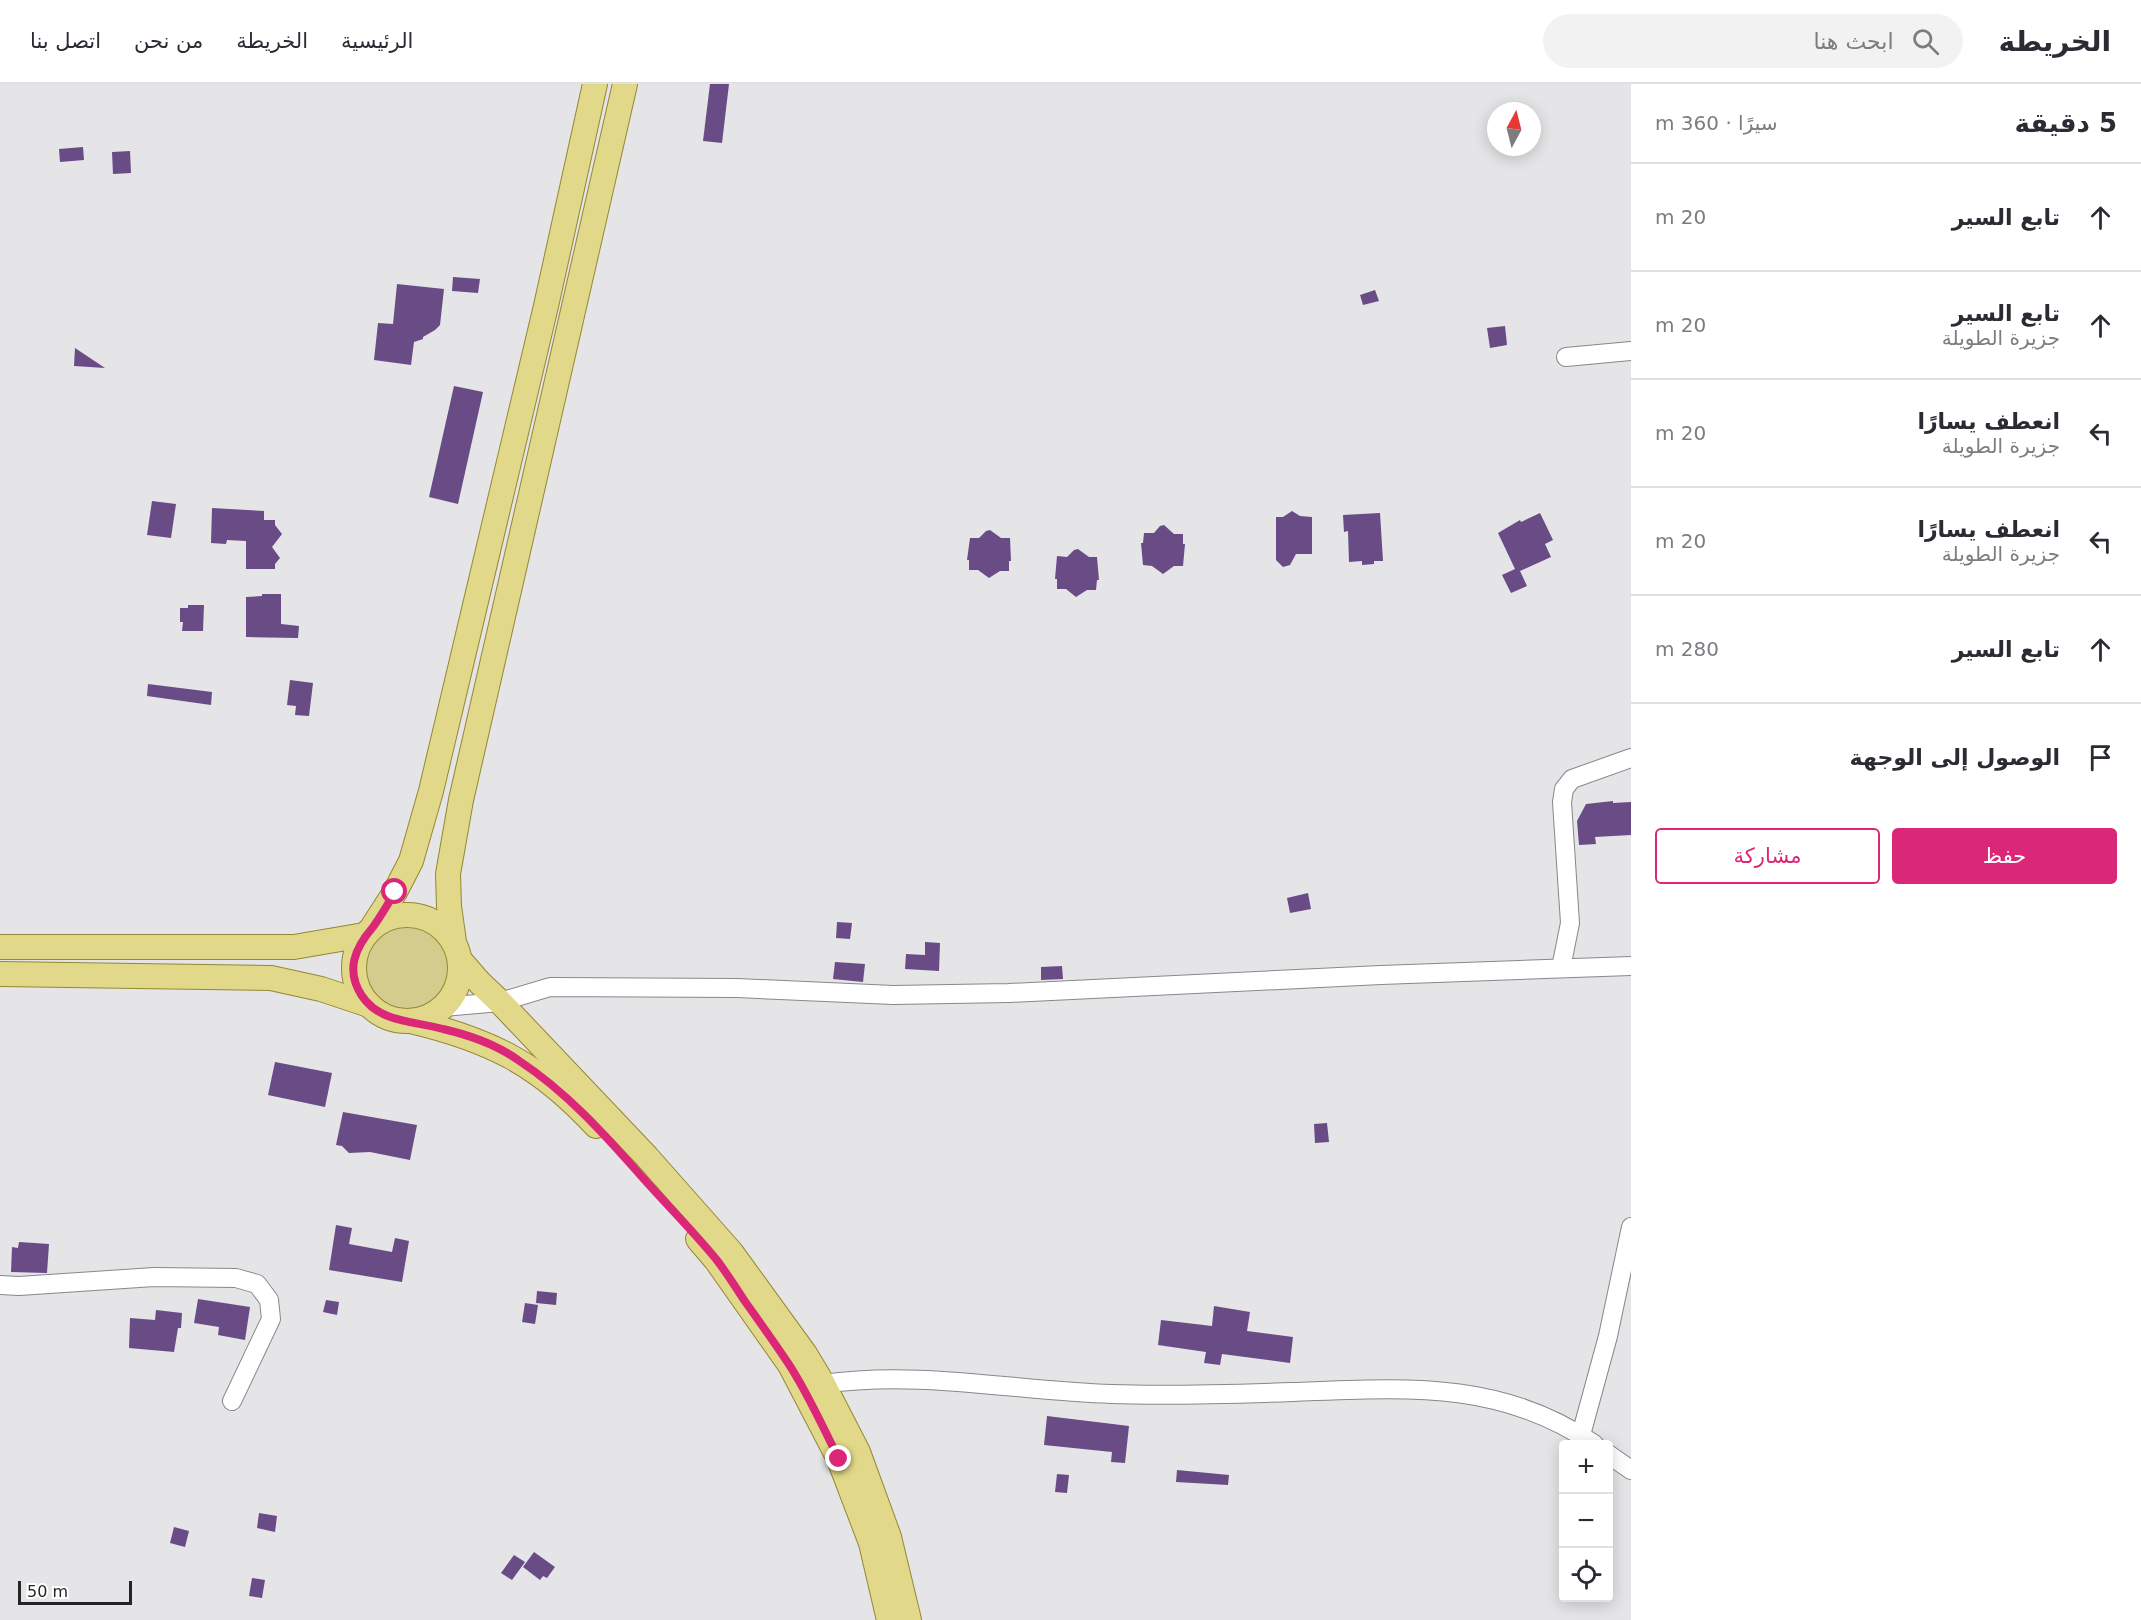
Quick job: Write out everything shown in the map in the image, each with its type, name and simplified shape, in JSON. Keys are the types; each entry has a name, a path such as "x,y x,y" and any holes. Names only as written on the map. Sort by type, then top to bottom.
{"main road":[{"path":"595,84 538,341 432,791 411,861 395,892 356,952 354,971 361,995 381,1014 396,1020 411,1021 476,1039 516,1058 551,1083 598,1129 716,1260 790,1365 839,1459 871,1543 889,1620"},
{"path":"411,1021 428,1017 443,1007 454,993 460,977 449,906 448,874 460,800 625,84"},
{"path":"0,947 294,947 369,931 394,916 418,915 439,925 480,983 646,1157 731,1252 805,1354 858,1452 890,1537 909,1620"},
{"path":"0,974 271,978 321,989 369,1005"}],"street":[{"path":"1566,357 1631,351"},
{"path":"1561,968 1570,923 1562,802 1564,789 1572,779 1631,758"},
{"path":"443,1007 500,1002 535,990 561,986 737,988 893,995 998,993 1631,966"},
{"path":"823,1384 855,1379 898,1378 1109,1394 1157,1395 1415,1388 1472,1394 1517,1406 1588,1440 1631,1227"},
{"path":"0,1286 154,1277 236,1278 257,1284 269,1300 271,1319 232,1401"},
{"path":"1613,1457 1631,1470"}],"shaded area":[{"path":"407,928 423,931 437,940 446,954 449,970 446,986 437,1000 423,1009 407,1012 391,1009 377,1000 368,986 365,970 368,954 377,940 391,931"}],"building":[{"path":"710,84 729,84 722,143 703,141"},
{"path":"83,147 84,160 60,162 59,149"},
{"path":"130,151 131,173 113,174 112,152"},
{"path":"453,277 480,279 478,293 452,291"},
{"path":"397,284 444,289 440,325 423,339 414,342 411,365 374,360 378,323 393,324"},
{"path":"1375,290 1379,301 1363,305 1360,295"},
{"path":"1505,326 1507,345 1490,348 1487,328"},
{"path":"75,348 105,368 74,366"},
{"path":"454,386 483,392 458,504 429,497"},
{"path":"152,501 176,504 171,538 147,535"},
{"path":"212,508 264,511 264,520 275,520 275,525 282,534 272,547 280,558 275,564 275,569 246,569 246,541 227,540 226,544 211,543"},
{"path":"1292,511 1300,516 1312,517 1312,554 1296,554 1290,565 1283,567 1276,560 1276,517 1283,517"},
{"path":"1380,513 1383,561 1362,565 1362,561 1349,562 1348,531 1344,532 1343,515"},
{"path":"1540,513 1553,540 1545,544 1551,557 1520,571 1527,586 1511,593 1502,575 1515,569 1498,533 1520,520 1521,522"},
{"path":"1164,525 1174,534 1183,534 1183,544 1185,544 1183,566 1174,566 1163,574 1152,566 1143,565 1141,543 1143,543 1144,533 1154,533"},
{"path":"990,530 1001,538 1010,538 1011,561 1009,561 1009,571 1000,571 989,578 978,570 969,570 969,560 967,560 970,538 979,538"},
{"path":"1078,549 1089,557 1097,557 1099,580 1097,580 1096,590 1087,590 1076,597 1066,589 1057,589 1057,579 1055,579 1057,556 1067,557"},
{"path":"262,594 281,594 281,624 299,626 298,638 246,637 246,597 262,596"},
{"path":"188,605 204,605 203,631 182,631 180,608 188,608"},
{"path":"290,680 313,683 309,716 295,715 296,706 287,705"},
{"path":"148,684 212,692 211,705 147,696"},
{"path":"1613,801 1613,803 1631,802 1631,835 1595,837 1596,844 1579,845 1577,821 1586,804"},
{"path":"1308,893 1311,909 1290,913 1287,898"},
{"path":"837,922 852,923 850,939 836,938"},
{"path":"925,942 940,943 939,971 905,969 906,954 925,955"},
{"path":"835,962 865,964 863,982 833,979"},
{"path":"1062,966 1063,979 1041,980 1041,967"},
{"path":"275,1062 332,1073 325,1107 268,1095"},
{"path":"343,1112 417,1125 410,1160 370,1152 349,1153 342,1146 336,1145"},
{"path":"1327,1123 1329,1142 1315,1143 1314,1124"},
{"path":"336,1225 352,1228 349,1244 392,1252 395,1238 409,1241 402,1282 329,1270"},
{"path":"19,1242 49,1244 47,1273 11,1272 12,1247 18,1248"},
{"path":"537,1291 557,1293 556,1305 536,1303"},
{"path":"198,1299 250,1307 245,1340 218,1335 219,1327 194,1323"},
{"path":"326,1300 339,1302 337,1315 323,1312"},
{"path":"525,1303 538,1305 535,1324 522,1322"},
{"path":"1214,1306 1250,1312 1247,1331 1293,1337 1290,1363 1222,1354 1220,1365 1204,1363 1206,1352 1158,1345 1161,1320 1212,1326"},
{"path":"156,1310 182,1313 181,1328 178,1328 174,1352 129,1348 130,1318 155,1320"},
{"path":"1047,1416 1129,1426 1125,1463 1111,1462 1112,1452 1044,1445"},
{"path":"1177,1470 1229,1475 1228,1485 1176,1482"},
{"path":"1057,1474 1069,1475 1067,1493 1055,1492"},
{"path":"259,1513 277,1516 275,1532 257,1528"},
{"path":"174,1527 189,1531 185,1547 170,1543"},
{"path":"534,1552 555,1567 547,1578 543,1576 540,1580 523,1567"},
{"path":"514,1555 525,1562 512,1580 501,1573"},
{"path":"252,1578 265,1580 262,1598 249,1596"}],"route":[{"path":"395,892 373,926 364,935 354,958 356,983 361,995 381,1014 396,1020 411,1021 476,1039 516,1058 551,1083 591,1121 716,1260 790,1365 839,1459"}]}
